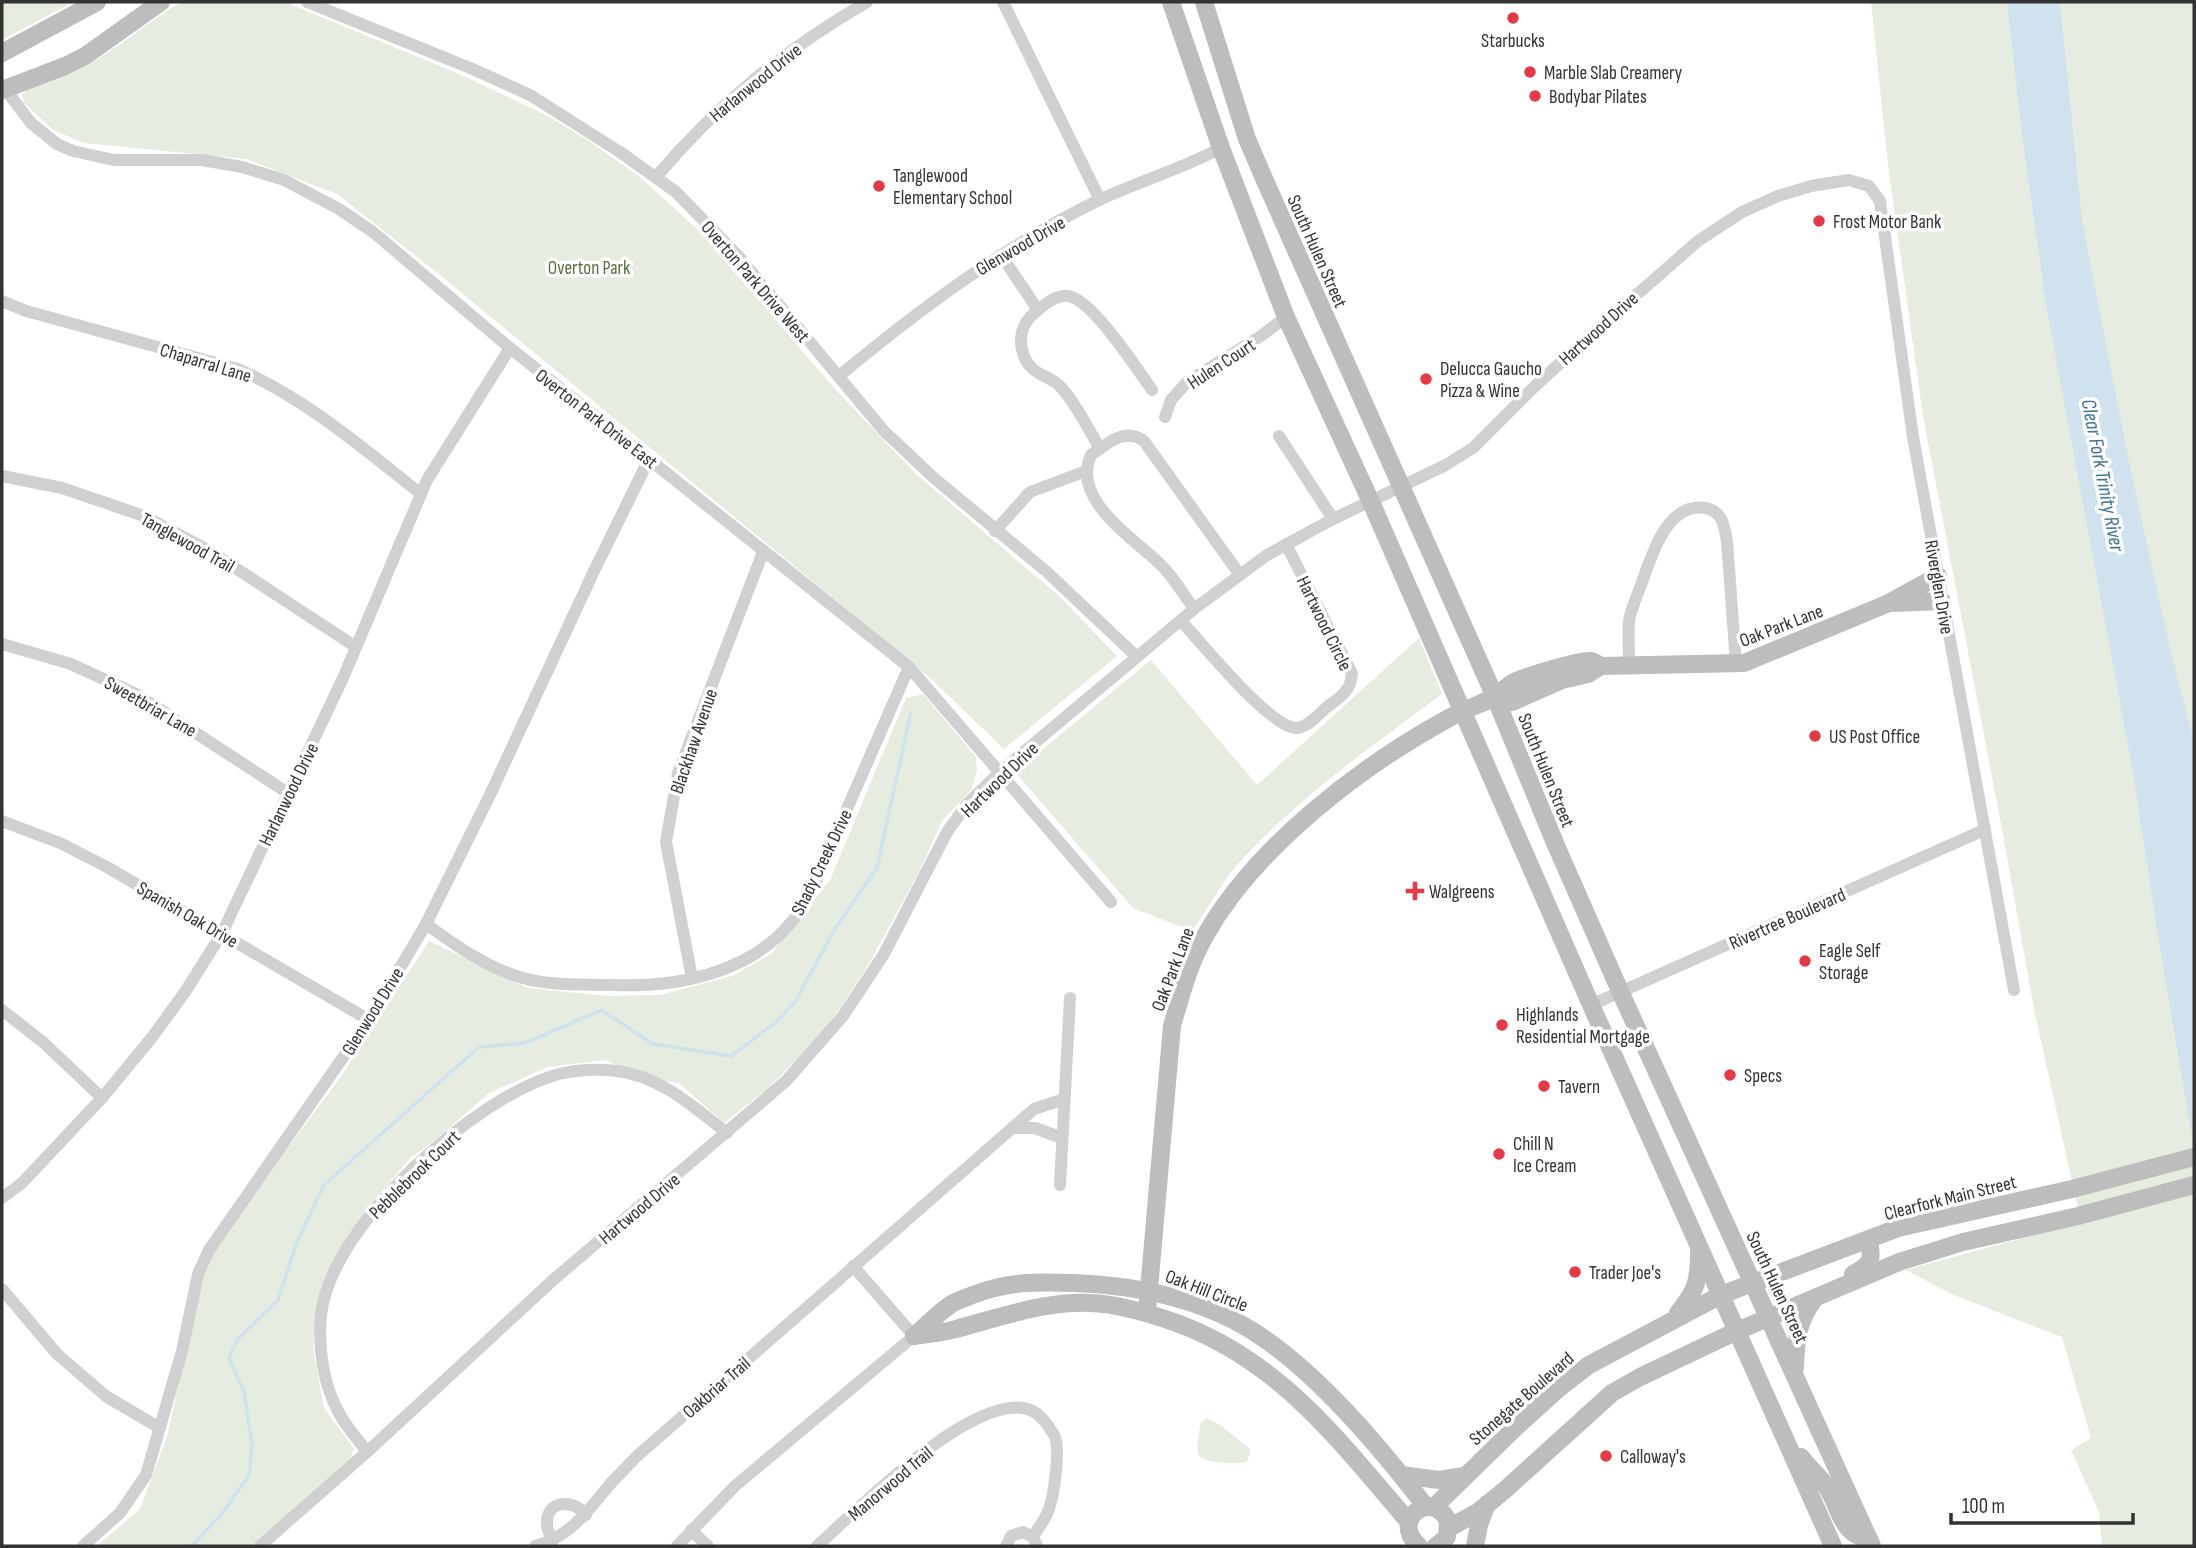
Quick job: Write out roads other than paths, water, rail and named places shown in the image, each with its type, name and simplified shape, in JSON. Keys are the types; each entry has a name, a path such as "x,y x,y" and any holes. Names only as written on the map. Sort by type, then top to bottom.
{"street":[{"path":"2,52 97,2"},
{"path":"3,87 85,56 161,2"},
{"name":"Overton Park Drive West","path":"307,2 530,95 676,192 739,257 884,431 995,531 1047,572 1137,657"},
{"name":"Harlanwood Drive","path":"656,177 702,124 731,98 803,42 867,2"},
{"path":"1003,2 1100,200"},
{"path":"1171,2 1221,148 1286,317 1371,502 1591,1005 1833,1546"},
{"name":"South Hulen Street","path":"1204,2 1247,139 1266,183 1495,696 1555,843 1620,991 1870,1543"},
{"name":"Overton Park Drive East","path":"3,87 31,123 57,144 73,151 125,161 202,160 242,167 284,180 339,209 373,232 510,348 909,667 1111,902"},
{"path":"1208,108 1230,135 1237,139 1247,139"},
{"path":"1221,148 1237,150 1266,183"},
{"name":"Glenwood Drive","path":"839,376 953,286 1001,255 1100,200 1190,164 1221,148"},
{"name":"Hartwood Drive","path":"260,1546 367,1452 552,1281 786,1081 843,1016 884,954 947,832 967,804 1000,772 1194,609 1240,575 1286,544 1333,519 1401,489 1473,448 1584,340 1698,241 1727,221 1771,199 1811,187 1849,180 1869,186"},
{"name":"Riverglen Drive","path":"1869,186 1880,201 1905,387 2014,990"},
{"path":"1001,255 1038,310"},
{"path":"1100,449 1060,387 1038,374 1024,358 1021,347 1024,325 1056,297 1065,295 1080,300 1088,306 1152,390"},
{"name":"Chaparral Lane","path":"2,301 26,311 238,369 261,379 330,422 421,494"},
{"name":"Hulen Court","path":"1165,417 1171,400 1188,381 1261,337 1286,317"},
{"name":"Harlanwood Drive","path":"2,1198 22,1183 103,1098 169,1014 222,933 356,647 427,480 510,348"},
{"path":"1194,609 1163,566 1107,516 1094,496 1086,471 1091,455 1119,436 1137,436 1150,448 1240,575"},
{"path":"1279,436 1333,519"},
{"name":"Glenwood Drive","path":"83,1546 120,1513 146,1475 182,1351 198,1274 209,1251 369,1020 426,924 649,459"},
{"path":"995,531 1030,492 1086,471"},
{"name":"Tanglewood Trail","path":"2,476 62,488 144,516 208,550 356,647"},
{"path":"1629,664 1629,619 1661,534 1683,513 1701,507 1719,515 1723,522 1727,541 1736,664"},
{"name":"Hartwood Circle","path":"1181,621 1263,710 1280,723 1296,728 1305,726 1348,690 1352,674 1286,544"},
{"name":"Blackhaw Avenue","path":"692,978 666,842 671,808 678,773 764,552"},
{"name":"Oak Park Lane","path":"1147,1312 1172,1026 1185,981 1204,937 1243,883 1279,843 1314,811 1376,763 1463,710 1495,696 1512,702 1562,680 1588,674 1601,666 1736,664 1753,660 1889,603 1938,576"},
{"name":"Oak Park Lane","path":"1889,603 1942,601"},
{"name":"Sweetbriar Lane","path":"2,644 71,664 136,694 288,793"},
{"name":"Shady Creek Drive","path":"426,924 487,963 523,978 555,983 629,986 680,981 731,967 755,955 774,941 801,909 909,667"},
{"name":"Spanish Oak Drive","path":"2,821 60,842 107,867 369,1020"},
{"name":"Rivertree Boulevard","path":"1591,1005 1984,830"},
{"path":"1060,1185 1070,998"},
{"path":"2,1010 44,1043 103,1098"},
{"name":"Pebblebrook Court","path":"367,1452 340,1415 331,1396 321,1356 321,1312 327,1287 345,1248 378,1206 429,1154 496,1103 536,1082 577,1071 618,1071 644,1078 672,1091 727,1133"},
{"name":"Oakbriar Trail","path":"535,1546 553,1541 586,1515 636,1457 1034,1109 1065,1098"},
{"path":"1013,1128 1035,1128 1062,1139"},
{"name":"Clearfork Main Street","path":"1721,1295 1898,1228 2072,1189 2194,1157"},
{"path":"1444,1541 1612,1393 1640,1377 1768,1317 1899,1262 1963,1242 2078,1216 2194,1185"},
{"path":"1794,1372 1796,1335 1804,1313 1823,1294 1871,1262 1873,1255 1868,1240"},
{"path":"1673,1320 1691,1298 1699,1276 1699,1246"},
{"path":"853,1266 914,1336 954,1330 1034,1307 1091,1303 1147,1312 1197,1330 1227,1345 1279,1380 1303,1402 1409,1522 1409,1534 1419,1546"},
{"name":"Oak Hill Circle","path":"677,1546 735,1486 952,1303 992,1288 1025,1281 1088,1283 1150,1291 1217,1312 1252,1330 1320,1385 1430,1507 1445,1515 1444,1541"},
{"path":"2,1289 57,1354 107,1397 160,1428"},
{"name":"Stonegate Boulevard","path":"1409,1522 1418,1510 1430,1507 1559,1388 1589,1365 1721,1295"},
{"name":"Manorwood Trail","path":"817,1546 911,1460 957,1430 995,1410 1024,1408 1045,1419 1056,1440 1056,1469 1049,1509 1035,1542"},
{"path":"1782,1432 1812,1472 1826,1485 1848,1529 1870,1543"},
{"path":"1401,1475 1439,1480 1464,1476"},
{"path":"553,1541 547,1528 547,1518 552,1509 561,1503 571,1503 580,1507 586,1515"},
{"path":"1475,1546 1479,1525 1488,1504"},
{"path":"691,1530 708,1546"},
{"name":"Manorwood Trail","path":"1006,1546 1017,1533 1029,1534 1035,1542"}],"water":[{"name":"Clear Fork Trinity River","path":"2007,2 2060,2 2082,220 2128,458 2171,653 2194,742 2194,1148 2133,772 2047,310 2021,127"}],"waterway":[{"path":"192,1546 224,1511 249,1475 252,1445 244,1392 229,1358 237,1340 278,1300 297,1242 324,1185 479,1047 525,1043 602,1010 653,1044 731,1056 774,1024 795,1002 836,927 877,868 911,712"}],"place":[{"name":"Starbucks","path":"1513,18"},
{"name":"Marble Slab Creamery","path":"1530,72"},
{"name":"Bodybar Pilates","path":"1535,96"},
{"name":"Tanglewood Elementary School","path":"879,186"},
{"name":"Frost Motor Bank","path":"1819,221"},
{"name":"Delucca Gaucho Pizza & Wine","path":"1426,379"},
{"name":"US Post Office","path":"1815,736"},
{"name":"Walgreens","path":"1415,891"},
{"name":"Eagle Self Storage","path":"1805,961"},
{"name":"Highlands Residential Mortgage","path":"1502,1025"},
{"name":"Specs","path":"1730,1075"},
{"name":"Tavern","path":"1544,1086"},
{"name":"Chill N Ice Cream","path":"1499,1154"},
{"name":"Trader Joe's","path":"1575,1272"},
{"name":"Calloway's","path":"1606,1456"}],"park label":[{"name":"Overton Park","path":"589,267"}]}
